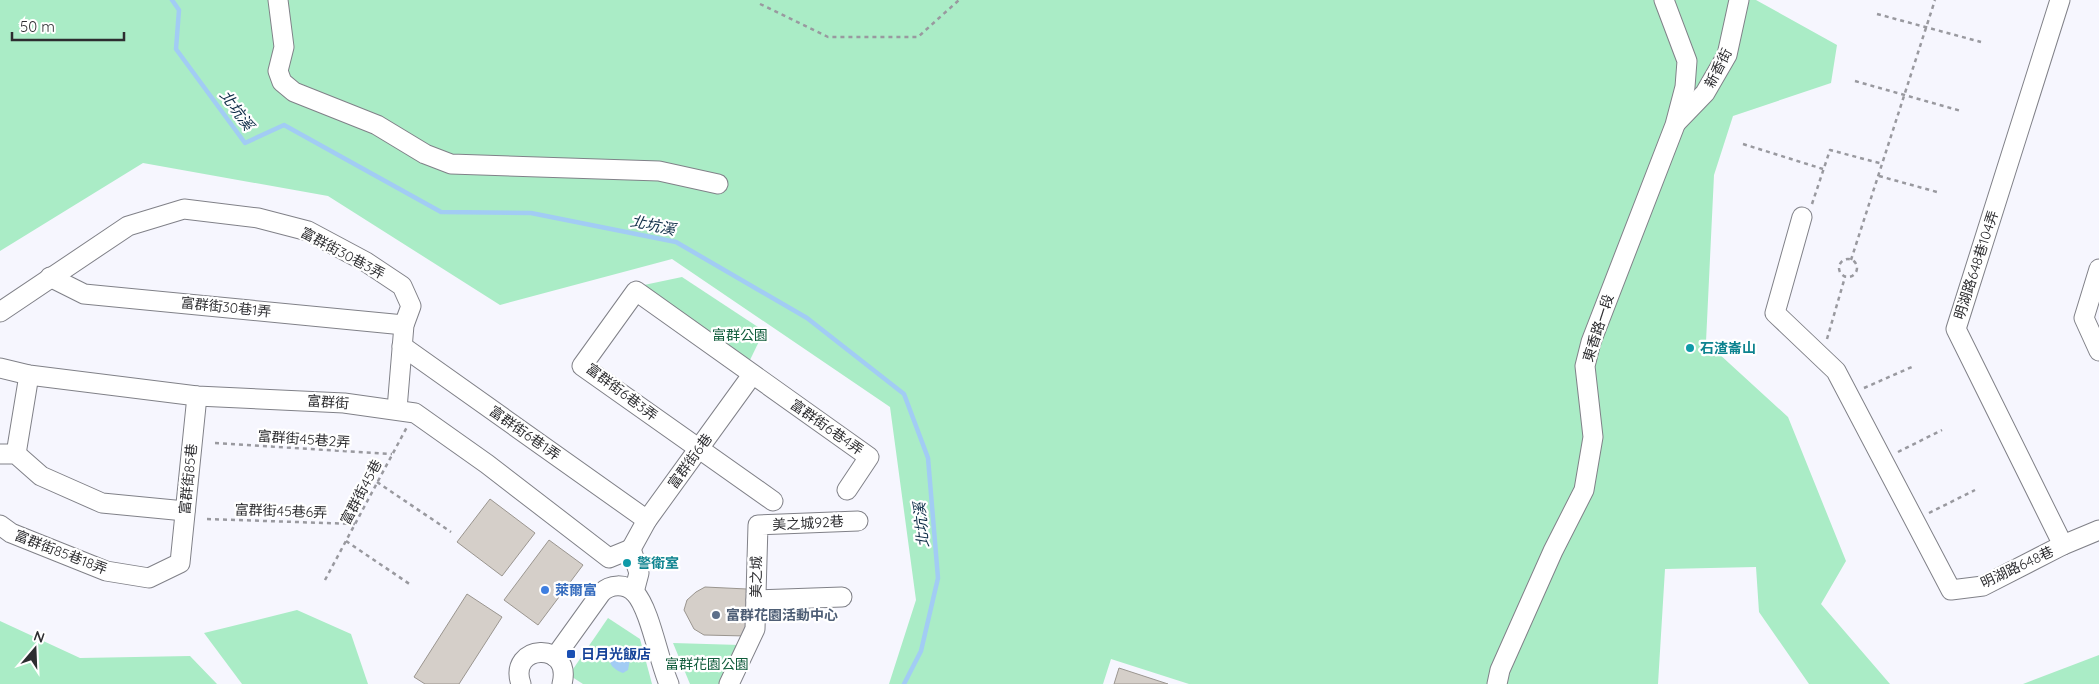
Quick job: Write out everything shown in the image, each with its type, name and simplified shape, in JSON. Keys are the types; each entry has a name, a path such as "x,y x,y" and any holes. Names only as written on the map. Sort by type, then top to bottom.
{"street":[{"path":"278,0 284,47 278,71 282,82 294,92 376,125 425,154 451,164 659,170 718,184"},
{"name":"東香路一段","path":"1497,684 1500,670 1553,551 1584,490 1594,437 1585,366 1591,342 1674,125 1685,87 1687,61 1664,0"},
{"name":"新香街","path":"1674,125 1705,93 1728,55 1739,0"},
{"name":"明湖路648巷104弄","path":"2060,0 1956,329 2063,546"},
{"name":"富群街30巷3弄","path":"0,312 128,226 184,209 258,218 308,230 366,262 402,286 411,306 404,325 402,346 406,411"},
{"name":"明湖路648巷","path":"1802,217 1775,313 1836,371 1951,590 1983,586 2099,530"},
{"path":"2099,269 2084,318 2099,351"},
{"name":"富群街30巷1弄","path":"50,277 84,294 404,325"},
{"name":"富群街6巷3弄","path":"699,449 582,366 611,324 636,292 752,375"},
{"name":"富群街6巷1弄","path":"402,346 647,520"},
{"name":"富群街","path":"0,368 29,375 197,396 344,403 406,411 487,464 609,558"},
{"path":"29,375 8,454 42,476 102,503 185,511"},
{"name":"富群街6巷","path":"631,549 647,520 752,375"},
{"name":"富群街6巷4弄","path":"752,375 869,457 847,490"},
{"name":"富群街85巷","path":"180,562 197,396"},
{"path":"699,449 773,501"},
{"name":"美之城92巷","path":"758,525 858,520"},
{"name":"富群街85巷18弄","path":"0,525 11,533 106,571 149,578 180,562"},
{"name":"美之城","path":"729,684 755,629 758,525"},
{"path":"616,585 609,558 631,549 639,573 634,592"},
{"path":"555,657 601,593 607,587 616,585 634,592 643,606 669,684"},
{"path":"756,600 842,597"},
{"path":"521,684 520,668 528,656 542,652 555,657 564,669 562,684"}],"path":[{"path":"760,4 828,36 918,37 959,0"},
{"path":"1851,260 1935,0"},
{"path":"1877,14 1981,42"},
{"path":"1855,81 1961,111"},
{"path":"1743,144 1823,169"},
{"path":"1802,217 1811,206 1830,150 1883,164"},
{"path":"1879,176 1937,192"},
{"path":"1845,260 1851,260 1856,264 1856,270 1853,276 1845,277 1840,274 1839,265 1845,260"},
{"path":"1822,357 1845,277"},
{"path":"1850,395 1914,366"},
{"name":"富群街45巷","path":"325,580 392,454 406,411"},
{"path":"1883,459 1942,430"},
{"name":"富群街45巷2弄","path":"214,443 392,454"},
{"path":"377,482 451,532"},
{"path":"1914,520 1975,490"},
{"name":"富群街45巷6弄","path":"207,518 355,524"},
{"path":"346,541 411,585"}],"green space":[{"path":"0,0 1756,0 1837,45 1831,83 1733,116 1714,175 1706,342 1788,417 1846,561 1821,604 1890,684 1809,684 1759,612 1756,567 1665,569 1658,684 1189,684 1111,659 1103,684 889,684 916,600 890,407 672,259 500,305 328,196 143,163 0,251"},
{"name":"富群公園","path":"682,277 764,331 750,360 644,285"},
{"path":"297,610 351,634 368,684 242,684 204,633"},
{"path":"608,618 640,639 652,684 583,684 569,675"},
{"path":"0,621 80,658 190,656 217,684 0,684"},
{"name":"富群花園公園","path":"673,643 740,645 723,684 690,684"},
{"path":"2099,655 2099,684 2023,684"}],"water":[{"path":"621,649 628,653 630,659 628,670 623,673 614,668 610,661 612,654"}],"building":[{"path":"490,499 535,533 502,576 457,542"},
{"path":"549,540 583,565 538,625 504,600"},
{"name":"富群花園活動中心","path":"705,587 747,589 746,636 704,635 694,629 684,610 687,600"},
{"path":"467,594 502,617 459,684 425,684 414,677"},
{"path":"1119,668 1168,684 1114,684"}],"waterway":[{"name":"北坑溪","path":"172,0 179,10 176,49 245,143 284,125 441,212 531,213 676,242 807,318 904,394 928,458 938,578 921,651 904,684"}],"place":[{"name":"石渣崙山","path":"1690,348"},
{"name":"警衛室","path":"627,563"},
{"name":"萊爾富","path":"545,590"},
{"name":"富群花園活動中心","path":"716,615"},
{"name":"日月光飯店","path":"571,654"}]}
